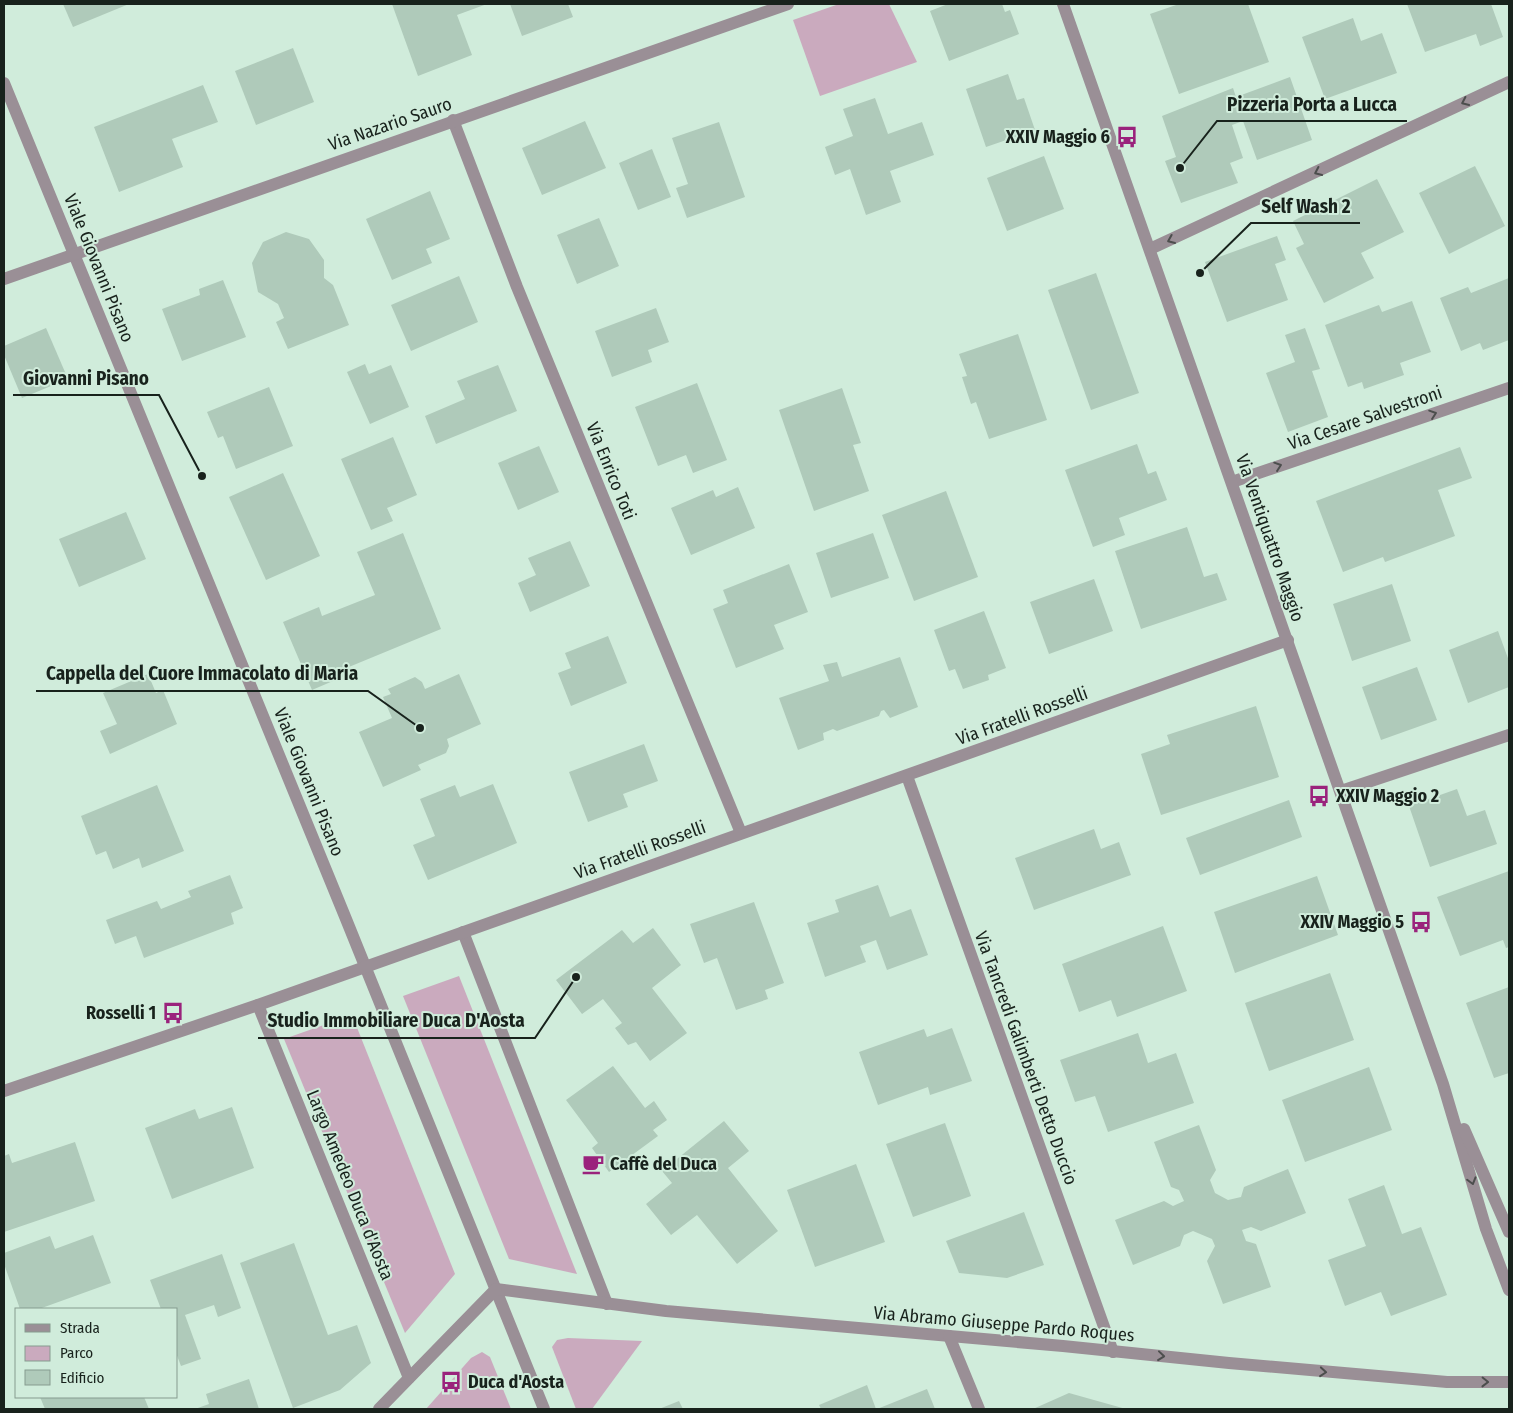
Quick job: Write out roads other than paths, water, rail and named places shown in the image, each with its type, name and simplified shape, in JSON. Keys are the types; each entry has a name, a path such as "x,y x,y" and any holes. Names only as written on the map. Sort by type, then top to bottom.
{"street":[{"name":"Via Nazario Sauro","path":"4,278 788,4"},
{"name":"Via Ventiquattro Maggio","path":"1063,4 1444,1084 1486,1229 1509,1290"},
{"path":"1150,249 1509,82"},
{"name":"Viale Giovanni Pisano","path":"4,83 365,967"},
{"name":"Via Enrico Toti","path":"453,120 517,287 741,833"},
{"name":"Via Cesare Salvestroni","path":"1232,482 1509,388"},
{"name":"Via Fratelli Rosselli","path":"4,1091 258,1005 1288,640"},
{"path":"1341,791 1509,735"},
{"name":"Via Tancredi Galimberti Detto Duccio","path":"907,776 1113,1352"},
{"path":"462,932 607,1304"},
{"path":"365,967 544,1409"},
{"name":"Largo Amedeo Duca d'Aosta","path":"258,1005 409,1378"},
{"name":"Via Ventiquattro Maggio","path":"1444,1084 1509,1232"},
{"path":"380,1409 496,1290"},
{"name":"Via Abramo Giuseppe Pardo Roques","path":"496,1290 607,1304 1113,1352 1447,1382 1509,1382"},
{"path":"948,1336 979,1409"}],"place":[{"name":"XXIV Maggio 6","path":"1127,137"},
{"name":"Pizzeria Porta a Lucca","path":"1180,168"},
{"name":"Self Wash 2","path":"1200,273"},
{"name":"Giovanni Pisano","path":"202,476"},
{"name":"Cappella del Cuore Immacolato di Maria","path":"420,728"},
{"name":"XXIV Maggio 2","path":"1319,796"},
{"name":"XXIV Maggio 5","path":"1421,922"},
{"name":"Studio Immobiliare Duca D'Aosta","path":"576,977"},
{"name":"Rosselli 1","path":"173,1013"},
{"name":"Caffè del Duca","path":"593,1164"},
{"name":"Duca d'Aosta","path":"451,1382"}]}
